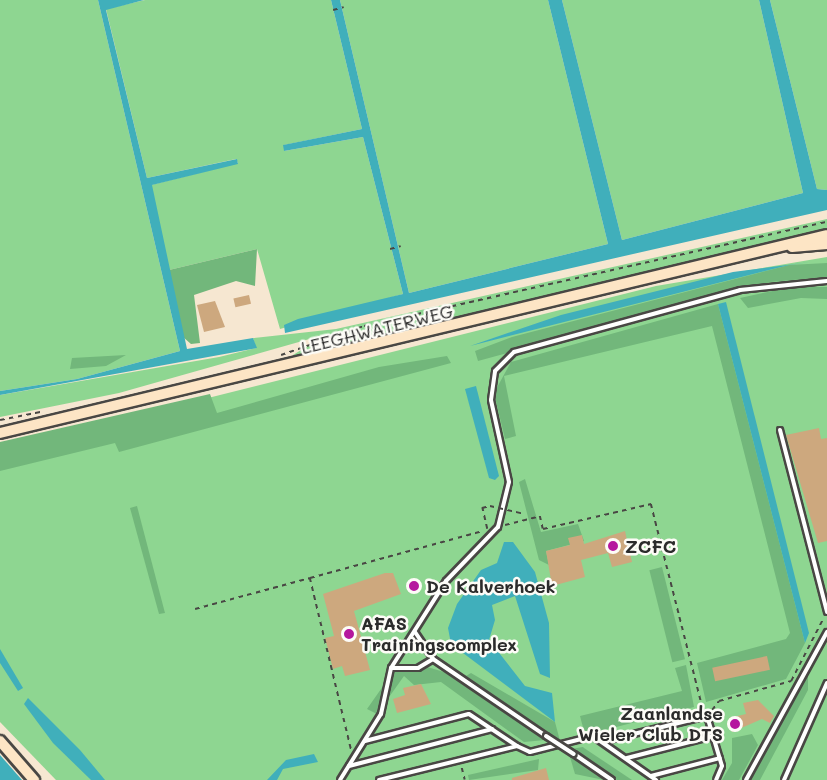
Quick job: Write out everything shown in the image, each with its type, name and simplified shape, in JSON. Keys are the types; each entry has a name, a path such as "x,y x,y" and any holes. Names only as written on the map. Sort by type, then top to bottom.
{"main road":[{"name":"LEEGHWATERWEG","path":"0,433 244,379 827,235"},
{"name":"LEEGHWATERWEG","path":"759,250 827,244"},
{"path":"0,741 34,780"}],"lane":[{"path":"340,780 381,714 391,668 446,580 498,527 508,475 490,390 501,364 514,352 740,290 827,281"},
{"path":"780,430 827,612"},
{"path":"415,632 433,659 612,780"},
{"path":"746,780 827,632"},
{"path":"391,668 418,668 433,659"},
{"path":"784,780 827,683"},
{"path":"364,741 469,714 530,752 593,736 656,780"},
{"path":"604,742 707,716 720,758 716,780"},
{"path":"349,767 492,729"},
{"path":"626,758 713,736"},
{"path":"379,780 517,746"},
{"path":"651,776 720,758"}],"path":[{"path":"333,10 344,7"},
{"path":"277,356 364,326 827,222"},
{"path":"390,249 401,246"},
{"path":"0,420 50,410"},
{"path":"195,609 526,519 540,516 543,529 651,504 707,716"},
{"path":"487,530 482,508 490,506 524,514 526,519"},
{"path":"310,578 354,758"},
{"path":"707,716 719,701 791,681 827,612"},
{"path":"460,761 465,780"}],"green space":[{"path":"0,0 98,0 180,351 77,379 0,391"},
{"path":"145,0 331,0 362,129 284,145 284,151 363,137 403,294 280,329 257,249 169,270 151,185 238,163 236,159 147,178 106,9"},
{"path":"340,0 548,0 608,244 409,293"},
{"path":"562,0 759,0 803,193 622,240"},
{"path":"770,0 827,0 827,190 817,189"},
{"path":"827,219 827,231 294,360 293,355 327,334 119,393 0,417 0,395 219,357 256,348 253,338 336,329"},
{"path":"257,249 255,286 236,281 194,295 200,343 191,344 183,337 169,270"},
{"name":"De Kalverhoek","path":"827,257 827,780 56,780 0,722 0,450 656,286"},
{"path":"827,263 827,277 770,282 478,361 475,351 512,337 789,265"},
{"path":"791,287 827,287 827,299 801,298 748,308 740,298"},
{"path":"718,304 805,643 786,679 706,702 697,663 786,639 790,633 712,326 504,376 516,436 505,439 494,393 511,362"},
{"path":"126,355 106,366 70,369 72,358"},
{"path":"447,356 451,363 119,452 115,443 0,471 0,442 210,394 217,413 379,367"},
{"path":"525,479 541,532 578,524 584,541 546,551 549,565 539,560 519,482"},
{"path":"137,506 165,613 159,614 130,508"},
{"path":"662,567 685,659 672,662 649,570"},
{"path":"686,665 694,707 585,735 580,716 682,691 675,668"},
{"path":"424,666 444,672 545,740 524,742 441,682 414,685 404,676 377,714 367,709 395,669"},
{"path":"808,671 808,690 760,780 750,780"},
{"path":"471,673 555,722 560,741 466,676"},
{"path":"752,734 758,745 739,780 722,780 732,763 732,738"},
{"path":"583,747 632,780 617,780 571,749"},
{"path":"570,757 604,780 575,774"},
{"path":"539,759 538,770 469,780 468,775"}],"water":[{"path":"98,0 144,0 106,10 147,178 237,159 238,164 152,185 187,349 253,338 257,348 0,395 0,391 77,379 180,351"},
{"path":"331,0 340,0 409,293 608,244 548,0 562,0 622,240 803,193 759,0 770,0 817,189 827,190 827,210 285,333 284,325 298,319 403,294 363,137 284,151 283,145 362,129"},
{"path":"810,262 789,265 470,346 561,315 733,272"},
{"path":"726,302 809,633 805,643 718,304"},
{"path":"476,386 499,476 495,480 489,478 465,389"},
{"path":"504,542 513,542 535,572 549,623 550,678 540,674 515,596 492,605 495,620 489,640 525,686 552,693 555,722 451,644 448,628 457,604 481,570 497,563"},
{"path":"0,649 23,688 18,691 0,663"},
{"path":"28,698 80,750 105,780 91,780 53,743 24,704"},
{"path":"314,754 318,762 283,769 277,780 267,780 286,760"},
{"path":"0,755 22,780 0,780"}],"building":[{"path":"249,295 251,304 235,307 233,299"},
{"path":"215,301 225,327 204,332 197,305"},
{"path":"819,428 821,439 827,438 827,541 818,543 786,435"},
{"path":"625,531 632,562 612,567 608,553 581,560 585,577 552,586 546,551 570,545 568,538 582,535 584,544"},
{"path":"385,573 393,573 401,594 354,611 370,670 345,676 342,666 333,669 325,638 334,636 323,594"},
{"path":"767,656 770,670 715,681 712,668"},
{"path":"421,684 431,704 397,713 393,699 405,695 403,688"},
{"path":"758,700 774,716 770,723 762,719 732,732 729,718 746,714 743,703"},
{"path":"546,768 549,780 512,780 512,778"}],"place":[{"name":"ZCFC","path":"613,546"},
{"name":"De Kalverhoek","path":"414,586"},
{"name":"AFAS Trainingscomplex","path":"349,634"},
{"name":"Zaanlandse Wieler Club DTS","path":"735,724"}]}
